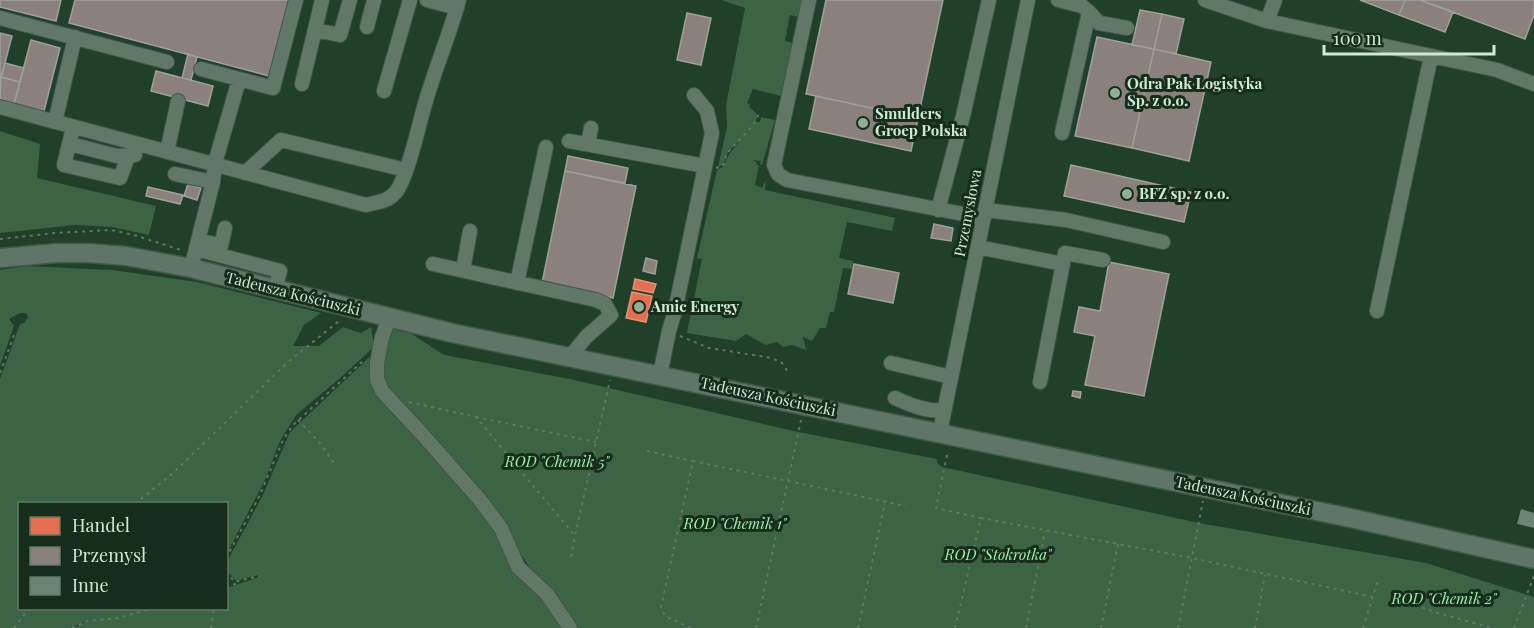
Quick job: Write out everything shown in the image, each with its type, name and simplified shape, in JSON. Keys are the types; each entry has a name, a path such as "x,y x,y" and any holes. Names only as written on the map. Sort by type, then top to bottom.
{"main road":[{"name":"Tadeusza Kościuszki","path":"0,258 88,253 126,256 191,268 388,319 1456,540 1534,559"}],"street":[{"path":"201,69 273,88 296,0"},
{"path":"302,84 322,0"},
{"path":"315,30 340,35 350,0"},
{"path":"367,27 374,0"},
{"path":"384,91 410,0"},
{"path":"0,107 366,205 386,201 397,191 406,170 427,96 450,34 458,4 427,0"},
{"path":"809,0 774,165 778,174 787,180 938,210 1066,220 1163,242"},
{"path":"938,210 963,116 989,0"},
{"name":"Przemysłowa","path":"940,432 1028,0"},
{"path":"1058,0 1082,6 1099,23 1127,28"},
{"path":"1205,0 1267,21 1497,70 1533,80"},
{"path":"1267,21 1275,0"},
{"path":"1062,133 1089,12"},
{"path":"0,18 166,63"},
{"path":"55,122 75,37"},
{"path":"1377,311 1431,56"},
{"path":"191,268 213,182 215,163 239,80"},
{"path":"660,375 712,133 707,111 694,95"},
{"path":"161,150 178,102"},
{"path":"73,128 64,165 120,178 128,157"},
{"path":"588,144 591,129"},
{"path":"245,173 281,140 406,170"},
{"path":"569,141 705,166"},
{"path":"70,144 128,157 161,150"},
{"path":"517,283 546,147"},
{"path":"176,174 213,182"},
{"path":"197,245 221,246 225,228"},
{"path":"463,270 470,231"},
{"path":"197,245 280,271 275,289"},
{"path":"978,247 1063,264"},
{"path":"1040,382 1065,253 1103,260"},
{"path":"433,264 596,300 605,304 611,315 586,337 570,357"},
{"path":"388,319 377,363 377,379 382,391 434,446 484,505 501,528 518,567 547,594 570,628"},
{"path":"891,363 951,377"},
{"path":"895,398 928,411 944,411"}],"path":[{"path":"705,166 719,168 723,166 726,155 756,121 758,115"},
{"path":"137,502 172,474 288,362 353,309"},
{"path":"669,331 708,348 772,358 782,363 788,372"},
{"path":"0,373 14,335"},
{"path":"228,555 264,488 283,440 298,420 368,356"},
{"path":"571,557 614,365"},
{"path":"401,400 596,442"},
{"path":"756,628 804,405"},
{"path":"476,417 575,537"},
{"path":"298,420 319,442 334,463"},
{"path":"647,451 906,506"},
{"path":"947,455 936,508 1266,573 1373,597"},
{"path":"691,628 665,616 661,608 693,461"},
{"path":"1178,628 1206,488"},
{"path":"858,628 885,502"},
{"path":"955,628 981,518"},
{"path":"1026,628 1046,530"},
{"path":"1101,628 1118,544"},
{"path":"1255,628 1266,573"},
{"path":"228,574 235,582 243,581"},
{"path":"228,586 259,576"},
{"path":"1514,628 1534,576"},
{"path":"1363,628 1378,580"},
{"path":"1415,605 1492,628"},
{"path":"14,628 28,610"},
{"path":"72,628 87,621 109,619 150,610"},
{"path":"212,628 214,610"}],"green space":[{"path":"721,0 806,0 802,18 790,15 785,41 797,44 785,97 753,89 747,103 757,114 756,122 760,122 761,117 775,120 762,165 761,161 753,160 757,163 756,165 759,165 755,185 762,188 766,180 765,190 905,220 895,218 892,231 847,222 839,258 853,261 852,269 843,268 834,312 830,312 826,328 820,328 812,341 803,337 806,350 792,345 783,347 777,342 766,345 746,334 736,341 687,333 702,259 697,258 717,170 724,166 741,139 728,152 723,165 718,167 727,127 726,105 745,8"},
{"path":"0,131 40,144 37,178 156,206 149,235 112,227 75,225 0,233"},
{"path":"26,266 112,270 197,282 321,313 304,325 293,346 319,346 343,327 361,333 371,327 374,347 296,415 280,441 265,480 228,551 228,502 18,502 18,610 228,610 228,588 259,577 258,575 236,581 228,572 228,562 262,497 290,432 377,350 374,379 456,475 569,628 74,628 87,621 70,628 0,628 0,379 20,324 24,323 28,317 26,313 20,313 9,319 14,326 0,366 0,270"},
{"path":"389,319 444,355 570,379 798,432 937,459 937,463 942,467 1199,523 1426,563 1534,597 1534,628 571,628 503,528 386,391 380,374"}],"building: Handel":[{"path":"635,279 656,284 653,293 633,289"},
{"name":"Amic Energy","path":"632,292 652,296 646,322 626,318"}],"building: Przemysł":[{"path":"0,0 61,0 56,21 0,7"},
{"path":"75,0 289,0 269,76 69,23"},
{"path":"826,0 943,0 918,118 806,94"},
{"path":"1360,0 1405,0 1399,15"},
{"path":"1405,0 1420,0 1453,12 1445,32 1399,15"},
{"path":"1420,0 1534,0 1534,15 1525,39"},
{"path":"1140,10 1162,14 1154,49 1132,45"},
{"path":"687,13 711,18 701,65 677,60"},
{"path":"1162,14 1184,19 1176,54 1154,49"},
{"path":"0,33 12,36 0,82"},
{"name":"Odra Pak Logistyka Sp. z o.o.","path":"1097,37 1154,49 1132,148 1075,136"},
{"path":"31,40 60,48 44,111 14,104"},
{"path":"1154,49 1211,62 1189,161 1132,148"},
{"path":"188,54 197,57 191,80 182,78"},
{"path":"5,63 24,68 20,82 1,77"},
{"path":"156,71 213,86 208,106 151,91"},
{"path":"1,77 20,82 14,103 0,99"},
{"name":"Smulders Groep Polska","path":"816,96 918,118 911,151 809,129"},
{"path":"568,156 628,168 625,183 565,171"},
{"name":"BFZ sp. z o.o.","path":"1071,165 1191,192 1184,222 1064,196"},
{"path":"565,171 636,186 613,298 542,283"},
{"path":"188,184 201,188 197,200 184,196"},
{"path":"148,187 183,195 180,204 146,196"},
{"path":"934,224 953,228 951,241 931,238"},
{"path":"646,258 657,261 655,274 643,271"},
{"path":"1109,262 1169,274 1144,396 1085,385 1095,336 1074,332 1079,307 1100,311"},
{"path":"854,264 899,273 893,303 848,294"},
{"path":"1073,391 1081,392 1080,398 1072,396"}],"building: Inne":[{"path":"1521,509 1534,513 1534,528 1517,524"}],"place":[{"name":"Odra Pak Logistyka Sp. z o.o.","path":"1115,93"},
{"name":"Smulders Groep Polska","path":"863,123"},
{"name":"BFZ sp. z o.o.","path":"1127,194"},
{"name":"Amic Energy","path":"639,307"}],"park label":[{"name":"ROD \"Chemik 5\"","path":"557,462"},
{"name":"ROD \"Chemik 1\"","path":"735,524"},
{"name":"ROD \"Stokrotka\"","path":"998,555"},
{"name":"ROD \"Chemik 2\"","path":"1444,599"}]}
